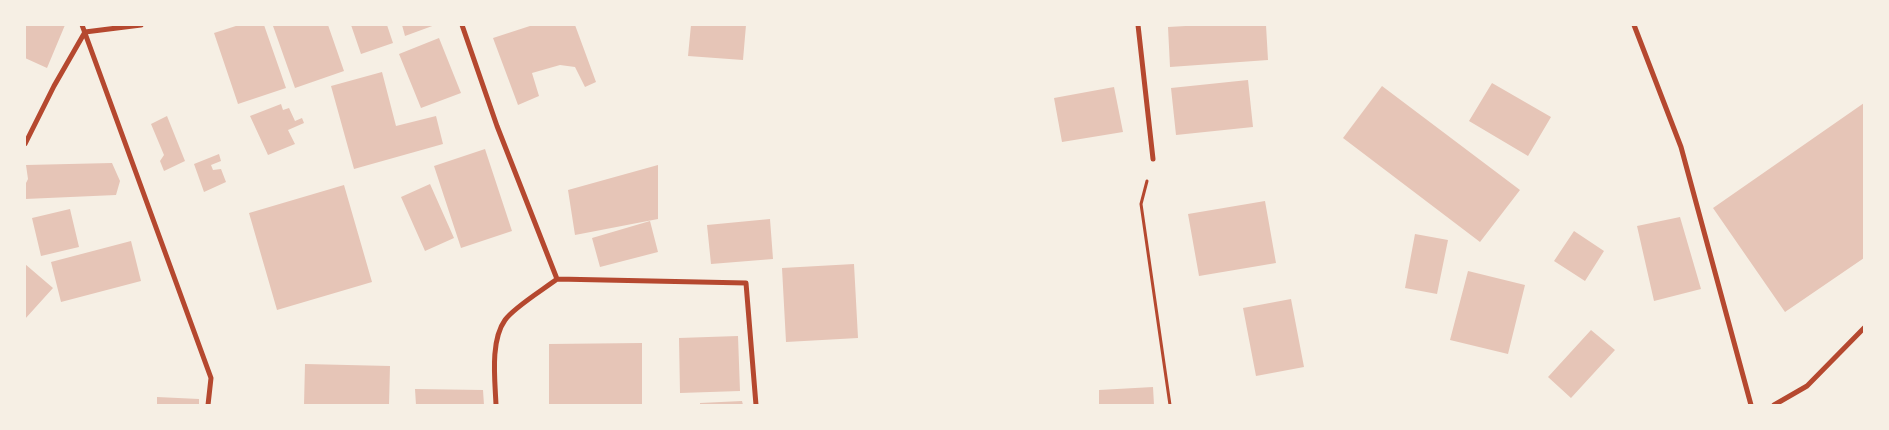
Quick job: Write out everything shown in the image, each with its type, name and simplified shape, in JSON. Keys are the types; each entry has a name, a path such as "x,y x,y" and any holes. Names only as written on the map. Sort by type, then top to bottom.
{"street":[{"path":"82,25 212,378 208,405"},
{"path":"85,32 141,25"},
{"path":"462,25 497,126 557,279"},
{"path":"1138,25 1153,159"},
{"path":"1634,25 1681,147 1751,405"},
{"path":"25,144 54,86 85,32"},
{"path":"496,405 495,347 504,320 557,279 746,282 756,405"},
{"path":"1774,405 1807,386 1864,328"}],"path":[{"path":"1153,159 1141,204 1170,405"}],"building":[{"path":"25,25 65,25 47,68 25,58"},
{"path":"239,25 264,25 286,88 238,104 214,33"},
{"path":"328,25 344,71 295,88 273,26"},
{"path":"351,25 387,25 393,43 361,54"},
{"path":"402,25 435,25 405,36"},
{"path":"533,25 575,25 596,82 585,87 575,67 560,65 532,73 539,96 518,105 493,38"},
{"path":"691,25 746,25 743,60 688,56"},
{"path":"1266,25 1268,60 1170,67 1168,27"},
{"path":"439,38 461,93 421,108 399,54"},
{"path":"382,72 396,126 436,116 443,144 354,169 331,86"},
{"path":"1248,80 1253,127 1176,135 1171,88"},
{"path":"1492,83 1551,117 1528,156 1469,121"},
{"path":"1382,86 1520,190 1480,242 1343,138"},
{"path":"1114,87 1123,132 1062,142 1054,98"},
{"path":"1864,103 1864,258 1785,312 1713,208"},
{"path":"281,104 283,110 289,108 295,121 302,118 304,123 288,130 295,144 268,155 250,116"},
{"path":"167,116 185,161 164,171 160,161 164,155 151,124"},
{"path":"485,149 512,231 461,248 434,166"},
{"path":"219,154 221,161 211,165 213,170 221,169 226,182 204,192 194,164"},
{"path":"112,163 120,181 116,195 25,199 25,185 28,179 26,165"},
{"path":"658,165 658,219 575,235 568,190"},
{"path":"430,184 454,238 425,251 401,197"},
{"path":"344,185 372,282 277,310 249,213"},
{"path":"1265,201 1276,263 1199,276 1188,214"},
{"path":"70,209 79,247 41,256 32,218"},
{"path":"1680,217 1701,289 1654,301 1637,226"},
{"path":"770,219 773,259 711,264 707,225"},
{"path":"650,221 658,252 600,267 592,238"},
{"path":"1574,231 1604,251 1585,281 1554,261"},
{"path":"1415,234 1448,240 1437,294 1405,288"},
{"path":"131,241 141,281 61,302 51,262"},
{"path":"25,264 53,288 25,319"},
{"path":"854,264 858,338 786,342 782,268"},
{"path":"1468,271 1525,285 1508,354 1450,340"},
{"path":"1291,299 1304,367 1256,376 1243,308"},
{"path":"1591,330 1615,350 1571,398 1548,377"},
{"path":"738,336 740,391 680,393 679,338"},
{"path":"642,343 642,405 549,405 549,344"},
{"path":"305,364 390,366 389,405 304,405"},
{"path":"1153,387 1154,405 1099,405 1099,390"},
{"path":"415,389 483,390 484,405 416,405"},
{"path":"157,397 199,399 199,405 157,405"},
{"path":"742,401 743,405 700,405 700,403"}]}
